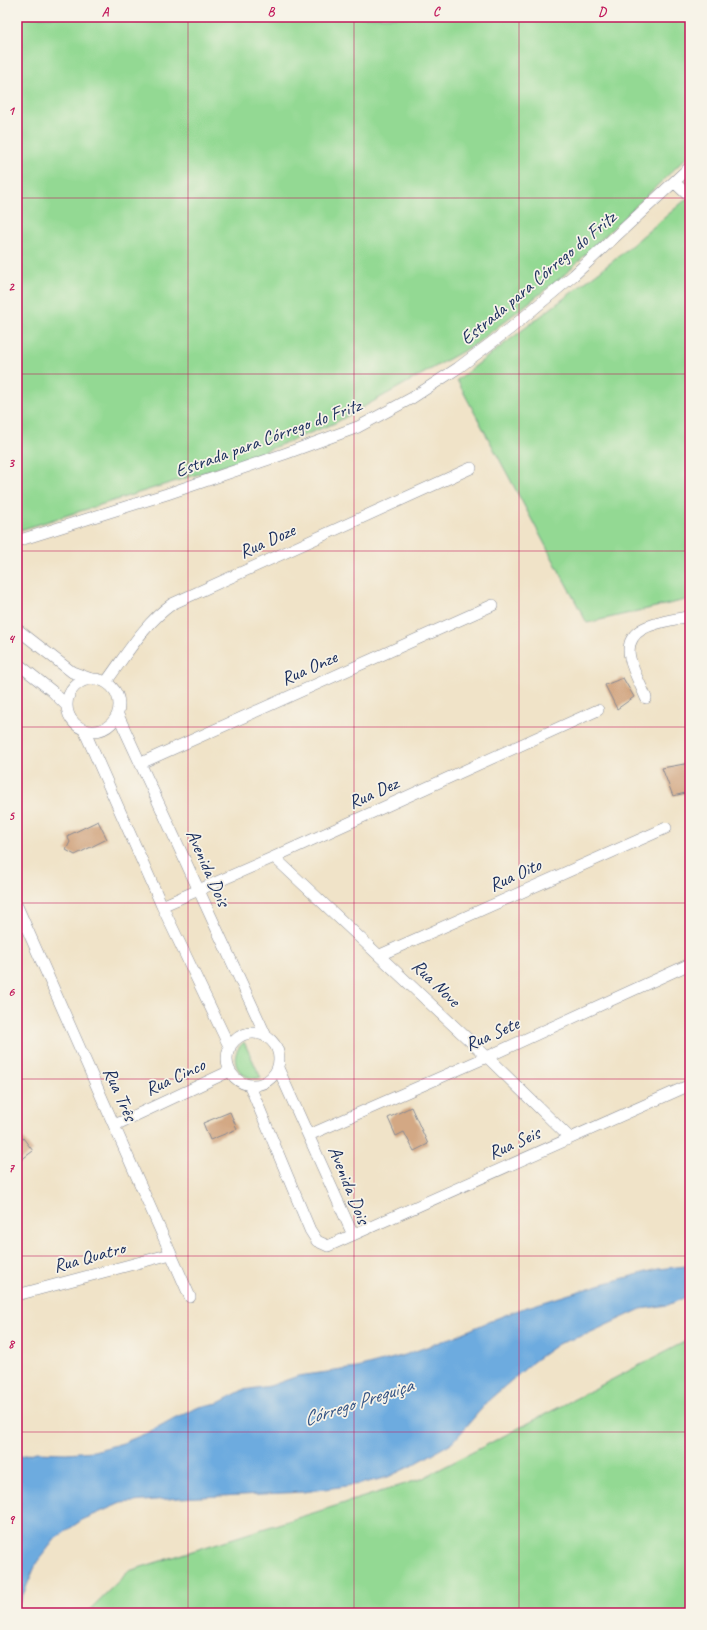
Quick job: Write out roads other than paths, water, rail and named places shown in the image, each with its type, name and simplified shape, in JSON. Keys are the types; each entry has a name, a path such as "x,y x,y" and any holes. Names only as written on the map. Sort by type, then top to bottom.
{"street":[{"name":"Estrada para Córrego do Fritz","path":"17,541 287,454 358,428 407,401 458,368 511,328 574,275 690,167"},
{"path":"674,182 690,197"},
{"name":"Rua Doze","path":"106,682 149,624 160,612 172,604 470,468"},
{"name":"Rua Onze","path":"141,763 493,605"},
{"path":"646,698 630,657 630,643 633,635 649,626 690,616"},
{"path":"17,629 72,672 91,679 106,682"},
{"path":"17,663 67,706"},
{"path":"91,679 84,681 73,689 70,694 67,706 70,717 74,723 90,732 103,730 115,721 118,715"},
{"name":"Avenida Dois","path":"106,682 116,693 120,707 118,715 198,891 266,1036 276,1046 280,1061 278,1068 353,1235 328,1246 317,1241 310,1230 250,1086"},
{"name":"Rua Dez","path":"162,906 274,857 598,710"},
{"path":"84,730 162,906 230,1048"},
{"name":"Rua Oito","path":"380,955 666,828"},
{"name":"Rua Nove","path":"274,857 380,955 570,1138"},
{"name":"Rua Três","path":"17,906 190,1297"},
{"name":"Rua Sete","path":"309,1135 487,1057 690,964"},
{"path":"266,1036 258,1034 244,1034 237,1038 230,1048 227,1059 230,1071 238,1081 250,1086 263,1084 269,1080 278,1068"},
{"name":"Rua Cinco","path":"115,1125 230,1071"},
{"name":"Rua Seis","path":"353,1235 690,1086"},
{"name":"Rua Quatro","path":"17,1295 171,1254"}],"water":[{"name":"Córrego Preguiça","path":"686,1266 690,1271 690,1295 668,1305 641,1309 587,1334 558,1344 534,1361 490,1399 453,1442 413,1465 388,1477 360,1484 304,1492 179,1498 121,1503 82,1520 56,1538 37,1562 17,1609 17,1457 37,1452 66,1453 94,1451 123,1443 149,1432 174,1418 199,1407 218,1403 243,1390 270,1386 298,1376 357,1368 405,1355 521,1309 602,1284 658,1269"}]}
